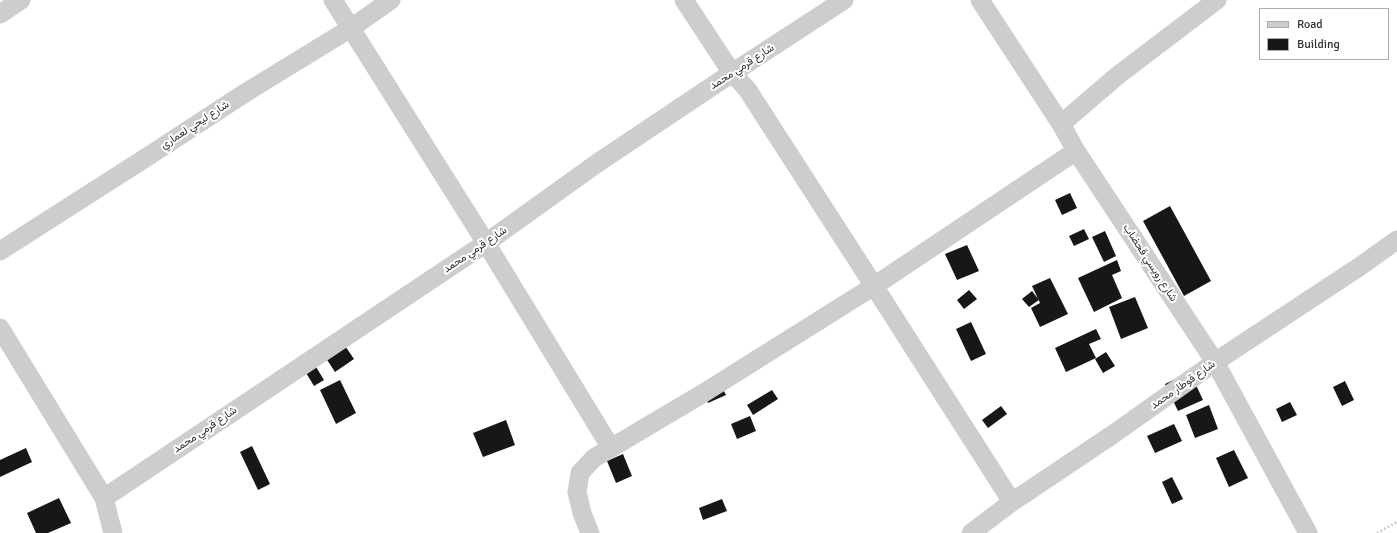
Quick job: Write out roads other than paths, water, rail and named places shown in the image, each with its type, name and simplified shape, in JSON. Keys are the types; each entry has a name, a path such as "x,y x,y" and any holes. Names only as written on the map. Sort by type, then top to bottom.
{"street":[{"path":"0,14 21,0"},
{"path":"333,0 486,243 612,448"},
{"name":"شارع ليحي لعماري","path":"0,251 245,93 350,28 391,0"},
{"path":"684,0 732,73 747,89 1012,502"},
{"name":"شارع قرمي محمد","path":"104,498 486,243 596,164 844,0"},
{"name":"شارع رويسي قحضاب","path":"980,0 1061,124 1076,151 1215,362 1308,533"},
{"path":"1061,124 1159,42 1217,0"},
{"path":"590,533 582,513 577,492 580,473 594,458 702,394 874,286 1076,151"},
{"name":"شارع قوطار محمد","path":"971,533 1012,502 1112,435 1215,362 1359,267 1397,240"},
{"path":"0,328 104,498 113,533"}]}
